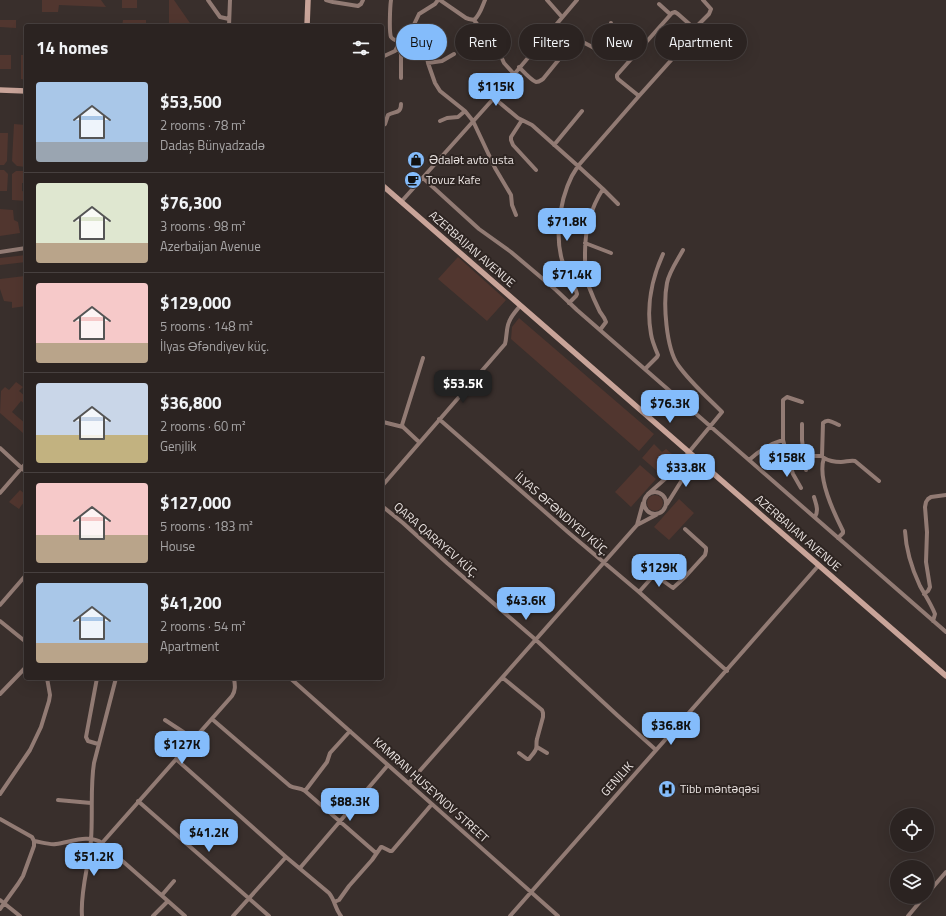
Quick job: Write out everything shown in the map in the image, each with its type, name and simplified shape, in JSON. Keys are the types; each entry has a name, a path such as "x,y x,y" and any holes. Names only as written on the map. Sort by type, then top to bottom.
{"street":[{"path":"208,0 220,17 229,19"},
{"path":"229,24 230,0"},
{"path":"307,24 308,0"},
{"path":"326,0 358,6 362,4 363,0"},
{"path":"391,0 390,34 391,37 396,40"},
{"path":"414,24 419,14 439,0 466,18 474,20 477,24"},
{"path":"474,20 480,13 485,0"},
{"path":"547,0 562,17"},
{"path":"401,202 494,98 577,0"},
{"path":"700,24 711,9 703,0"},
{"path":"659,4 670,14"},
{"path":"639,96 618,79 617,75 670,14 675,12 690,24"},
{"path":"519,67 533,80 537,82 540,81 574,42 582,42 599,51 604,50 612,30 611,23"},
{"path":"384,56 396,50"},
{"path":"454,54 442,61 428,62 433,77 437,87 465,110 473,122 495,168 511,195 512,205 516,215"},
{"path":"401,60 401,78"},
{"path":"503,60 514,74"},
{"path":"569,303 577,294 562,261 558,230 568,185 578,166 671,60"},
{"path":"0,90 24,91"},
{"path":"494,98 522,120 532,125 618,204"},
{"path":"384,125 388,115 400,111 401,104"},
{"path":"440,121 447,118 458,118 465,110"},
{"path":"554,145 582,111"},
{"path":"522,120 511,137 511,140 513,145 536,170"},
{"path":"423,178 480,229 511,252 556,290 569,303 946,632"},
{"name":"AZERBAIJAN AVENUE","path":"384,187 946,676"},
{"path":"600,330 606,322 606,319 594,299 584,266 588,222 592,208 603,189"},
{"path":"585,243 610,253"},
{"path":"0,252 24,248"},
{"path":"637,525 645,498 648,494 670,476 722,412 686,376 673,356 667,329 666,284 683,250"},
{"path":"645,369 658,355 651,335 649,322 652,289 655,275 663,254"},
{"path":"384,484 504,344 507,338 508,322 520,306"},
{"path":"403,427 403,422 422,358"},
{"path":"801,488 793,474 783,440 783,400 787,397 802,402"},
{"name":"İLYAS ƏFƏNDIYEV KÜÇ.","path":"439,420 639,592 727,671"},
{"path":"838,538 843,531 833,510 824,482 822,467 823,423 828,420 839,425"},
{"path":"384,422 403,427 419,442"},
{"path":"802,424 802,440 806,470"},
{"path":"749,460 762,449 783,440"},
{"path":"0,448 22,468"},
{"path":"789,462 808,456 823,457 832,462 851,460 855,461 879,480"},
{"path":"409,783 637,525 665,508 682,480 699,461"},
{"path":"0,493 24,466"},
{"path":"648,494 655,491 662,494 666,501 665,508"},
{"path":"924,594 930,587 926,562 926,502 931,497 946,495"},
{"path":"814,497 818,510 814,517"},
{"path":"645,498 644,506 647,511 652,514 659,513"},
{"name":"QARA QARAYEV KÜÇ.","path":"384,508 536,640 656,750"},
{"path":"655,575 673,588 705,555 706,548 685,529"},
{"path":"905,531 910,559 920,586 935,614 933,621"},
{"name":"GENJLIK","path":"510,916 819,565"},
{"path":"639,592 662,566"},
{"path":"0,605 24,577"},
{"path":"0,621 24,640"},
{"path":"0,694 24,669"},
{"path":"502,678 542,710 543,713 536,743 537,747 529,759 519,753"},
{"path":"0,794 37,738 49,701 50,695 47,680"},
{"path":"97,680 86,737 88,741 98,744"},
{"path":"82,916 91,838 92,775 98,744 115,680"},
{"path":"102,843 232,696 235,688 234,680"},
{"name":"KAMRAN HUSEYNOV STREET","path":"292,680 558,916"},
{"path":"212,719 290,786 300,788 305,791 376,852"},
{"path":"165,720 194,739"},
{"path":"305,791 327,762 330,753 350,731"},
{"path":"537,747 547,753"},
{"path":"176,759 286,857 329,893 341,916"},
{"path":"300,868 388,765"},
{"path":"58,800 92,803"},
{"path":"138,801 269,916"},
{"path":"334,902 339,900 348,886 372,860 376,852 381,847 390,851 392,850 432,804"},
{"path":"0,819 32,837 34,841 34,846 23,876 5,904 0,909"},
{"path":"34,841 54,844 91,838 97,840 185,916"},
{"path":"233,916 286,857"},
{"path":"934,886 946,872"},
{"path":"162,895 174,881"},
{"path":"0,900 20,916"},
{"path":"153,916 168,901"},
{"path":"908,916 918,904"}],"shaded area":[{"path":"42,0 101,0 106,7 59,5 58,12 42,12"},
{"path":"122,0 137,0 137,8 122,8"},
{"path":"169,0 174,0 191,24 169,24"},
{"path":"0,20 16,20 16,28 0,27"},
{"path":"123,20 146,20 146,24 122,24"},
{"path":"0,55 11,55 11,69 0,69"},
{"path":"21,55 24,55 24,80 21,79"},
{"path":"14,124 24,125 24,167 17,166 12,161"},
{"path":"0,133 8,133 7,161 4,165 0,165"},
{"path":"0,170 4,170 8,174 7,191 0,191"},
{"path":"16,171 24,171 22,191 24,192 24,201 12,200 12,174"},
{"path":"0,209 13,210 14,220 18,222 20,233 0,236"},
{"path":"24,255 24,262 0,265 0,258"},
{"path":"458,257 506,300 487,321 438,279"},
{"path":"24,276 24,306 12,308 12,302 4,301 0,289 0,279"},
{"path":"519,318 654,434 639,451 511,339 512,327"},
{"path":"16,382 23,387 19,391 24,395 24,403 21,401 12,412 24,422 24,433 0,413 1,391 5,387 9,390"},
{"path":"654,444 662,452 666,449 678,459 663,476 642,458"},
{"path":"640,465 656,479 631,507 615,492"},
{"path":"20,490 24,493 24,503 19,509 9,502"},
{"path":"655,495 661,497 663,503 661,509 655,511 649,509 647,503 649,497"},
{"path":"679,499 694,513 669,540 654,527"}],"place":[{"name":"Ədalət avto usta","path":"416,160"},
{"name":"Tovuz Kafe","path":"413,180"},
{"name":"Tibb məntəqəsi","path":"667,789"}]}
